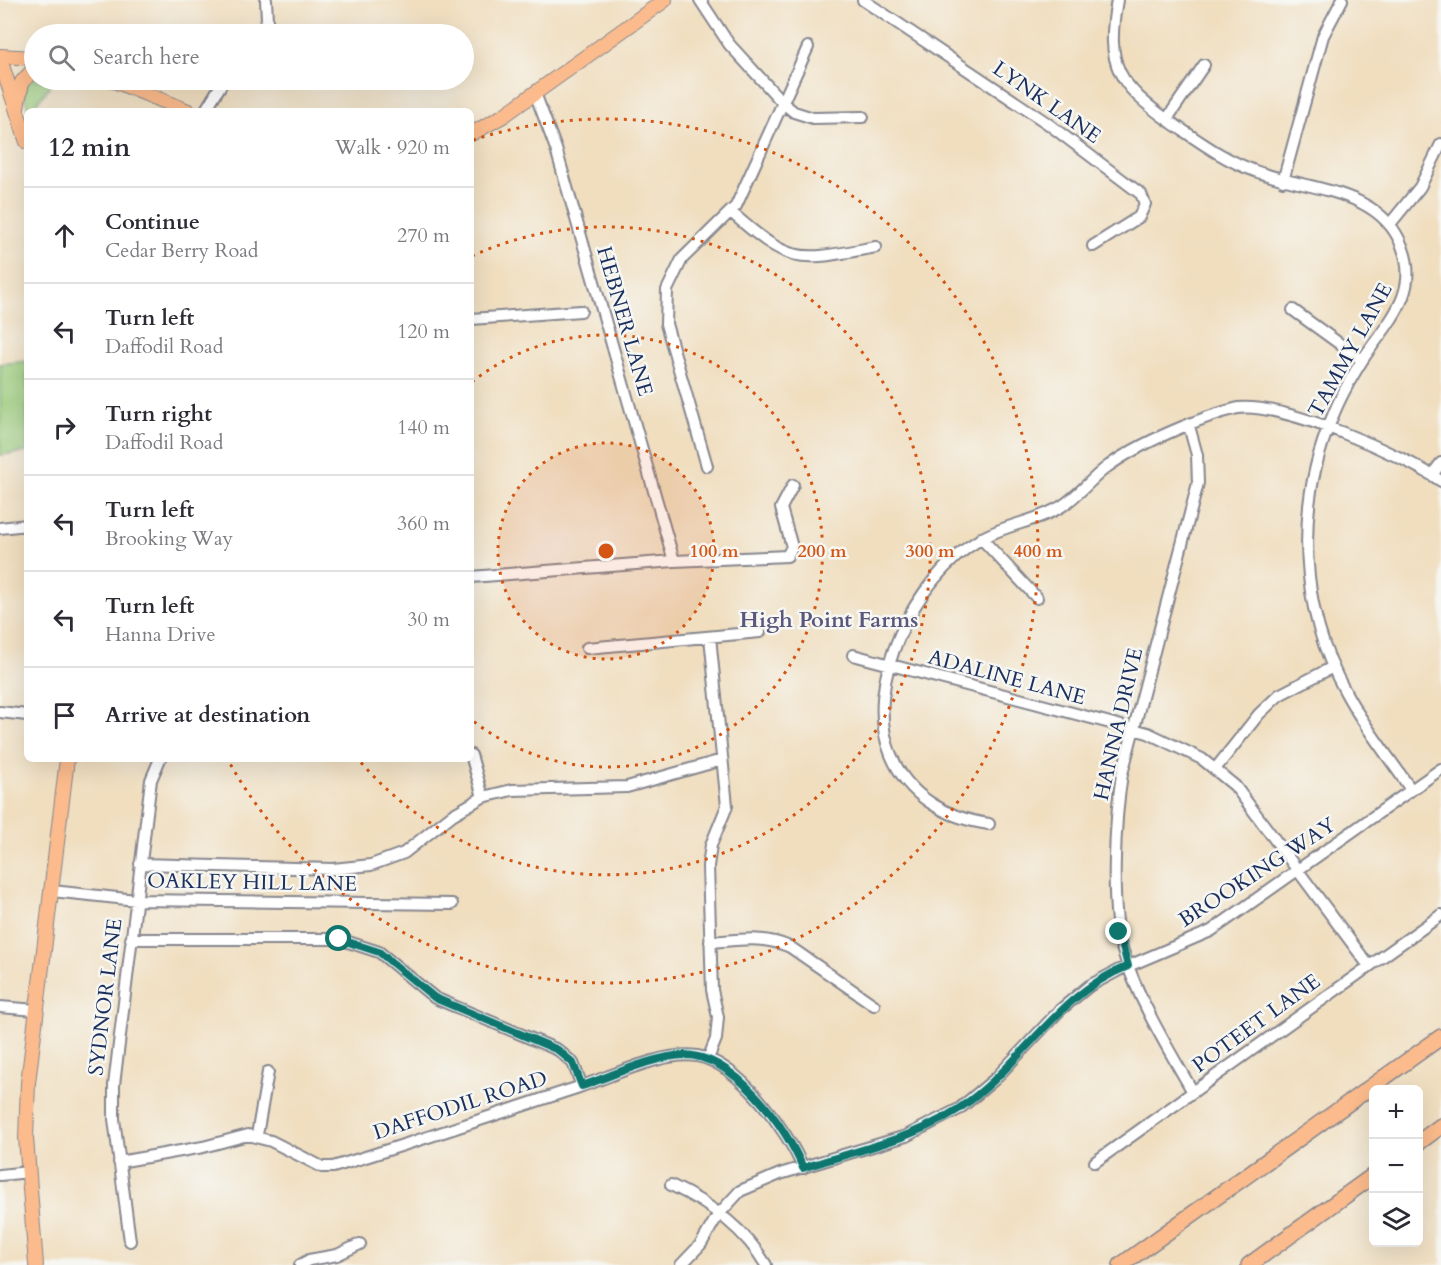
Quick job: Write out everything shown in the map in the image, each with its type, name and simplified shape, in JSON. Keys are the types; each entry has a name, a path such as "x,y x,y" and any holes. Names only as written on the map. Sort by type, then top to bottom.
{"highway":[{"path":"1121,1265 1441,1037"},
{"path":"1423,1140 1441,1126"},
{"path":"1249,1265 1369,1179"}],"main road":[{"path":"474,132 535,93 665,0"},
{"path":"24,58 0,58 24,133"},
{"path":"16,109 24,80"},
{"path":"137,90 181,108"},
{"path":"36,1265 26,1116 36,1010 68,762"}],"street":[{"path":"265,24 266,0"},
{"path":"700,0 729,44 783,104 794,112 813,118 863,117"},
{"name":"LYNK LANE","path":"863,0 1047,123 1141,194 1145,204 1139,217 1093,246"},
{"name":"TAMMY LANE","path":"1117,0 1112,36 1118,69 1138,97 1232,162 1284,181 1365,203 1390,224 1406,258 1407,290 1397,313 1362,360 1328,428 1312,486 1308,556 1313,603 1333,667 1352,703 1412,790"},
{"path":"1284,181 1323,36 1342,0"},
{"path":"707,466 666,324 665,301 671,277 682,259 731,212 741,196 808,47"},
{"path":"1167,119 1204,65"},
{"path":"207,108 218,90"},
{"name":"HEBNER LANE","path":"535,93 556,149 674,561"},
{"path":"1390,224 1429,173 1441,144"},
{"path":"731,212 773,247 794,256 817,258 876,247"},
{"path":"1293,310 1362,360"},
{"path":"474,319 581,311"},
{"path":"989,824 942,811 919,795 900,773 888,747 881,713 890,665 909,617 924,591 945,566 981,538 1059,508 1119,458 1224,411 1255,407 1279,411 1396,455 1437,478 1441,463"},
{"name":"HANNA DRIVE","path":"1189,426 1197,455 1196,497 1122,774 1117,819 1117,913 1119,932 1128,966 1155,1023 1193,1092"},
{"path":"474,577 674,561 787,556 792,547 781,508 793,485"},
{"path":"0,528 24,525"},
{"path":"981,538 1037,598"},
{"path":"587,648 760,632"},
{"path":"710,637 727,806 711,845 708,866 712,990 718,1017 716,1039 708,1059 760,1100 784,1129 803,1168"},
{"name":"ADALINE LANE","path":"853,655 1133,730 1176,745 1216,768 1235,786 1369,966"},
{"path":"1216,768 1259,714 1279,695 1333,667"},
{"path":"0,712 24,715"},
{"path":"140,864 333,868 371,865 404,853 452,815 483,797 512,790 627,787 722,760"},
{"name":"SYDNOR LANE","path":"130,1241 114,1119 114,1085 151,780 159,762"},
{"path":"473,762 483,797"},
{"name":"BROOKING WAY","path":"681,1265 701,1244 718,1215 740,1191 780,1174 906,1136 952,1113 995,1079 1074,997 1102,978 1211,931 1441,769"},
{"name":"OAKLEY HILL LANE","path":"52,891 136,900 452,904"},
{"name":"POTEET LANE","path":"1095,1162 1441,915"},
{"path":"710,942 765,938 779,942 790,947 874,1005"},
{"path":"131,939 339,939 363,945 379,952 435,998 558,1050 573,1063 582,1086"},
{"path":"0,1007 36,1010"},
{"name":"DAFFODIL ROAD","path":"257,1135 322,1167 333,1167 673,1056 708,1059"},
{"path":"119,1162 257,1135 268,1072"},
{"path":"0,1175 28,1172"},
{"path":"671,1185 742,1232 766,1265"},
{"path":"300,1265 309,1260 337,1255 360,1244"}],"green space":[{"path":"47,90 32,108 29,108 25,100 25,91"},
{"path":"24,361 24,452 0,455 0,364"}],"district":[{"name":"High Point Farms","path":"829,619"}],"route":[{"path":"339,939 379,952 427,994 558,1050 573,1063 582,1086 673,1056 697,1056 708,1059 724,1069 760,1100 784,1129 803,1168 906,1136 959,1109 995,1079 1074,997 1102,978 1128,966 1119,932"}]}
